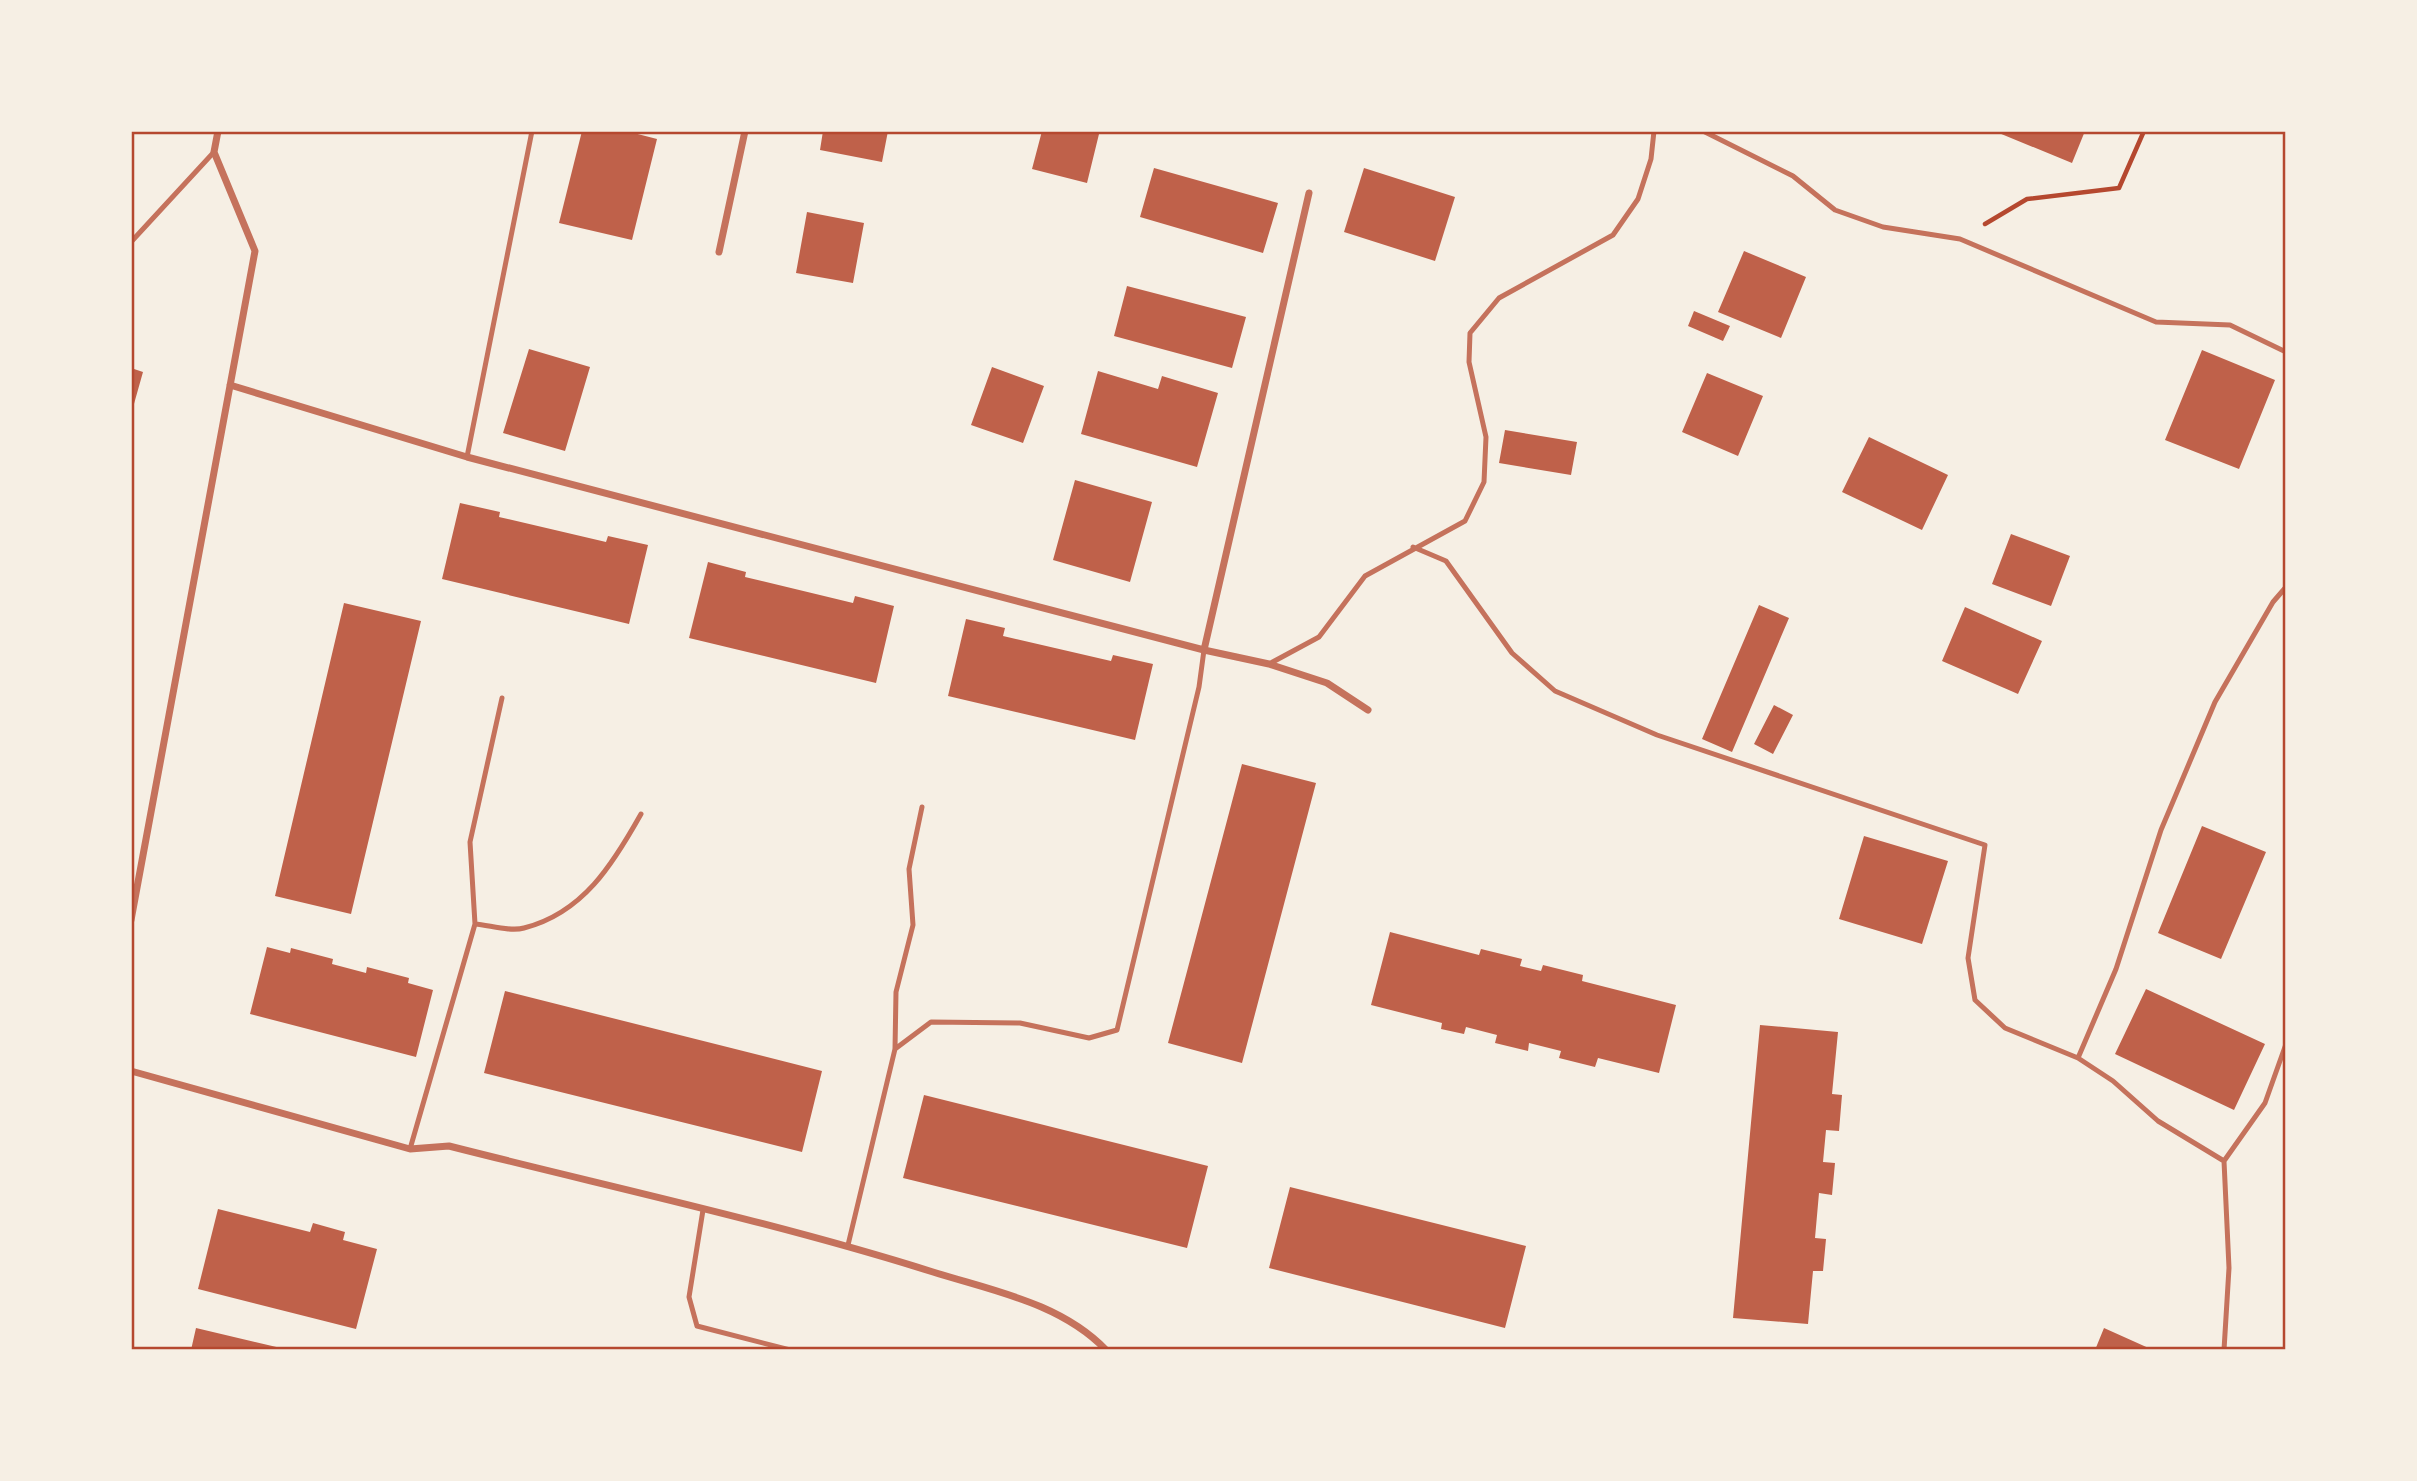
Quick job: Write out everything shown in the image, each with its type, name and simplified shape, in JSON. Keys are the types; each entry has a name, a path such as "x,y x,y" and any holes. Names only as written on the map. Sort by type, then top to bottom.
{"street":[{"path":"131,920 255,251 214,152 218,131"},
{"path":"719,252 745,131"},
{"path":"1204,650 1309,193"},
{"path":"230,385 467,457 1204,650 1269,664 1327,683 1368,710"},
{"path":"131,1071 410,1149 449,1146 848,1245 1038,1305 1088,1331 1106,1350"}],"lane":[{"path":"467,457 531,131"},
{"path":"1269,664 1319,636 1365,576 1413,547 1465,521 1484,482 1486,437 1469,362 1470,333 1499,298 1613,235 1638,199 1651,159 1654,131"},
{"path":"1703,131 1793,176 1835,210 1883,227 1960,239 2156,322 2230,325 2286,352"},
{"path":"131,242 214,152"},
{"path":"1413,547 1446,561 1512,653 1555,691 1657,735 1985,845 1968,958 1975,1000 2005,1028 2078,1058 2112,1081 2158,1121 2224,1161"},
{"path":"2078,1058 2116,969 2161,830 2215,702 2273,602 2286,587"},
{"path":"895,1049 931,1022 1020,1023 1089,1038 1116,1030 1199,687 1204,650"},
{"path":"410,1149 475,923 470,842 502,698"},
{"path":"848,1245 895,1049 896,992 912,925 909,869 922,807"},
{"path":"475,923 522,929 573,906 611,867 642,814"},
{"path":"2224,1350 2229,1268 2224,1161 2266,1103 2286,1044"},
{"path":"703,1210 689,1297 697,1326 790,1350"}],"path":[{"path":"1960,239 2027,199 2119,188 2144,131"}],"building":[{"path":"582,131 626,131 657,139 632,240 559,223"},
{"path":"823,131 888,131 882,162 820,150"},
{"path":"1042,131 1099,134 1087,183 1032,169"},
{"path":"1994,131 2085,131 2072,163"},
{"path":"1154,168 1278,203 1263,253 1140,217"},
{"path":"1364,168 1455,197 1435,261 1344,232"},
{"path":"807,212 864,223 853,283 796,273"},
{"path":"1744,251 1806,277 1781,338 1718,312"},
{"path":"1127,286 1246,317 1232,368 1114,336"},
{"path":"1694,311 1730,326 1723,341 1688,326"},
{"path":"529,349 590,367 565,451 503,433"},
{"path":"2202,350 2275,380 2239,469 2165,440"},
{"path":"992,367 1044,386 1023,443 971,425"},
{"path":"131,368 143,372 132,411 131,411"},
{"path":"1098,371 1158,389 1162,376 1218,393 1197,467 1081,434"},
{"path":"1707,373 1763,396 1738,456 1682,432"},
{"path":"1505,430 1577,442 1571,475 1499,463"},
{"path":"1869,437 1948,475 1922,530 1842,492"},
{"path":"1075,480 1152,502 1130,582 1053,560"},
{"path":"460,503 500,512 499,517 606,542 608,536 648,545 629,624 442,579"},
{"path":"2011,534 2070,556 2051,606 1992,584"},
{"path":"708,562 746,572 745,577 853,603 855,596 894,606 876,683 689,638"},
{"path":"344,603 421,621 351,914 275,896"},
{"path":"1759,605 1789,618 1732,752 1702,739"},
{"path":"1965,607 2042,641 2018,694 1942,661"},
{"path":"966,619 1005,628 1003,636 1111,661 1113,655 1153,664 1135,740 948,696"},
{"path":"1774,705 1793,715 1773,754 1754,744"},
{"path":"1242,764 1316,783 1242,1063 1168,1043"},
{"path":"2202,826 2266,852 2221,959 2158,933"},
{"path":"1864,836 1948,861 1922,944 1839,919"},
{"path":"1390,932 1479,955 1481,949 1522,959 1520,966 1541,971 1543,965 1583,975 1582,981 1676,1005 1659,1073 1598,1058 1595,1067 1559,1058 1561,1051 1529,1043 1528,1051 1495,1043 1497,1035 1466,1027 1464,1034 1441,1029 1442,1023 1371,1005"},
{"path":"267,947 290,953 291,948 333,959 332,964 366,973 367,967 409,978 408,983 433,990 416,1057 250,1014"},
{"path":"2146,989 2265,1044 2234,1110 2115,1054"},
{"path":"505,991 822,1071 802,1152 484,1073"},
{"path":"1760,1025 1838,1032 1832,1094 1842,1095 1839,1131 1826,1130 1823,1162 1835,1163 1832,1195 1819,1193 1815,1238 1826,1239 1823,1271 1813,1271 1808,1324 1733,1318"},
{"path":"924,1095 1208,1166 1187,1248 903,1178"},
{"path":"1290,1187 1526,1246 1505,1328 1269,1268"},
{"path":"218,1209 310,1232 313,1223 345,1232 343,1240 377,1249 356,1329 198,1289"},
{"path":"196,1328 285,1349 285,1350 191,1350"},
{"path":"2104,1328 2153,1350 2095,1350"}]}
